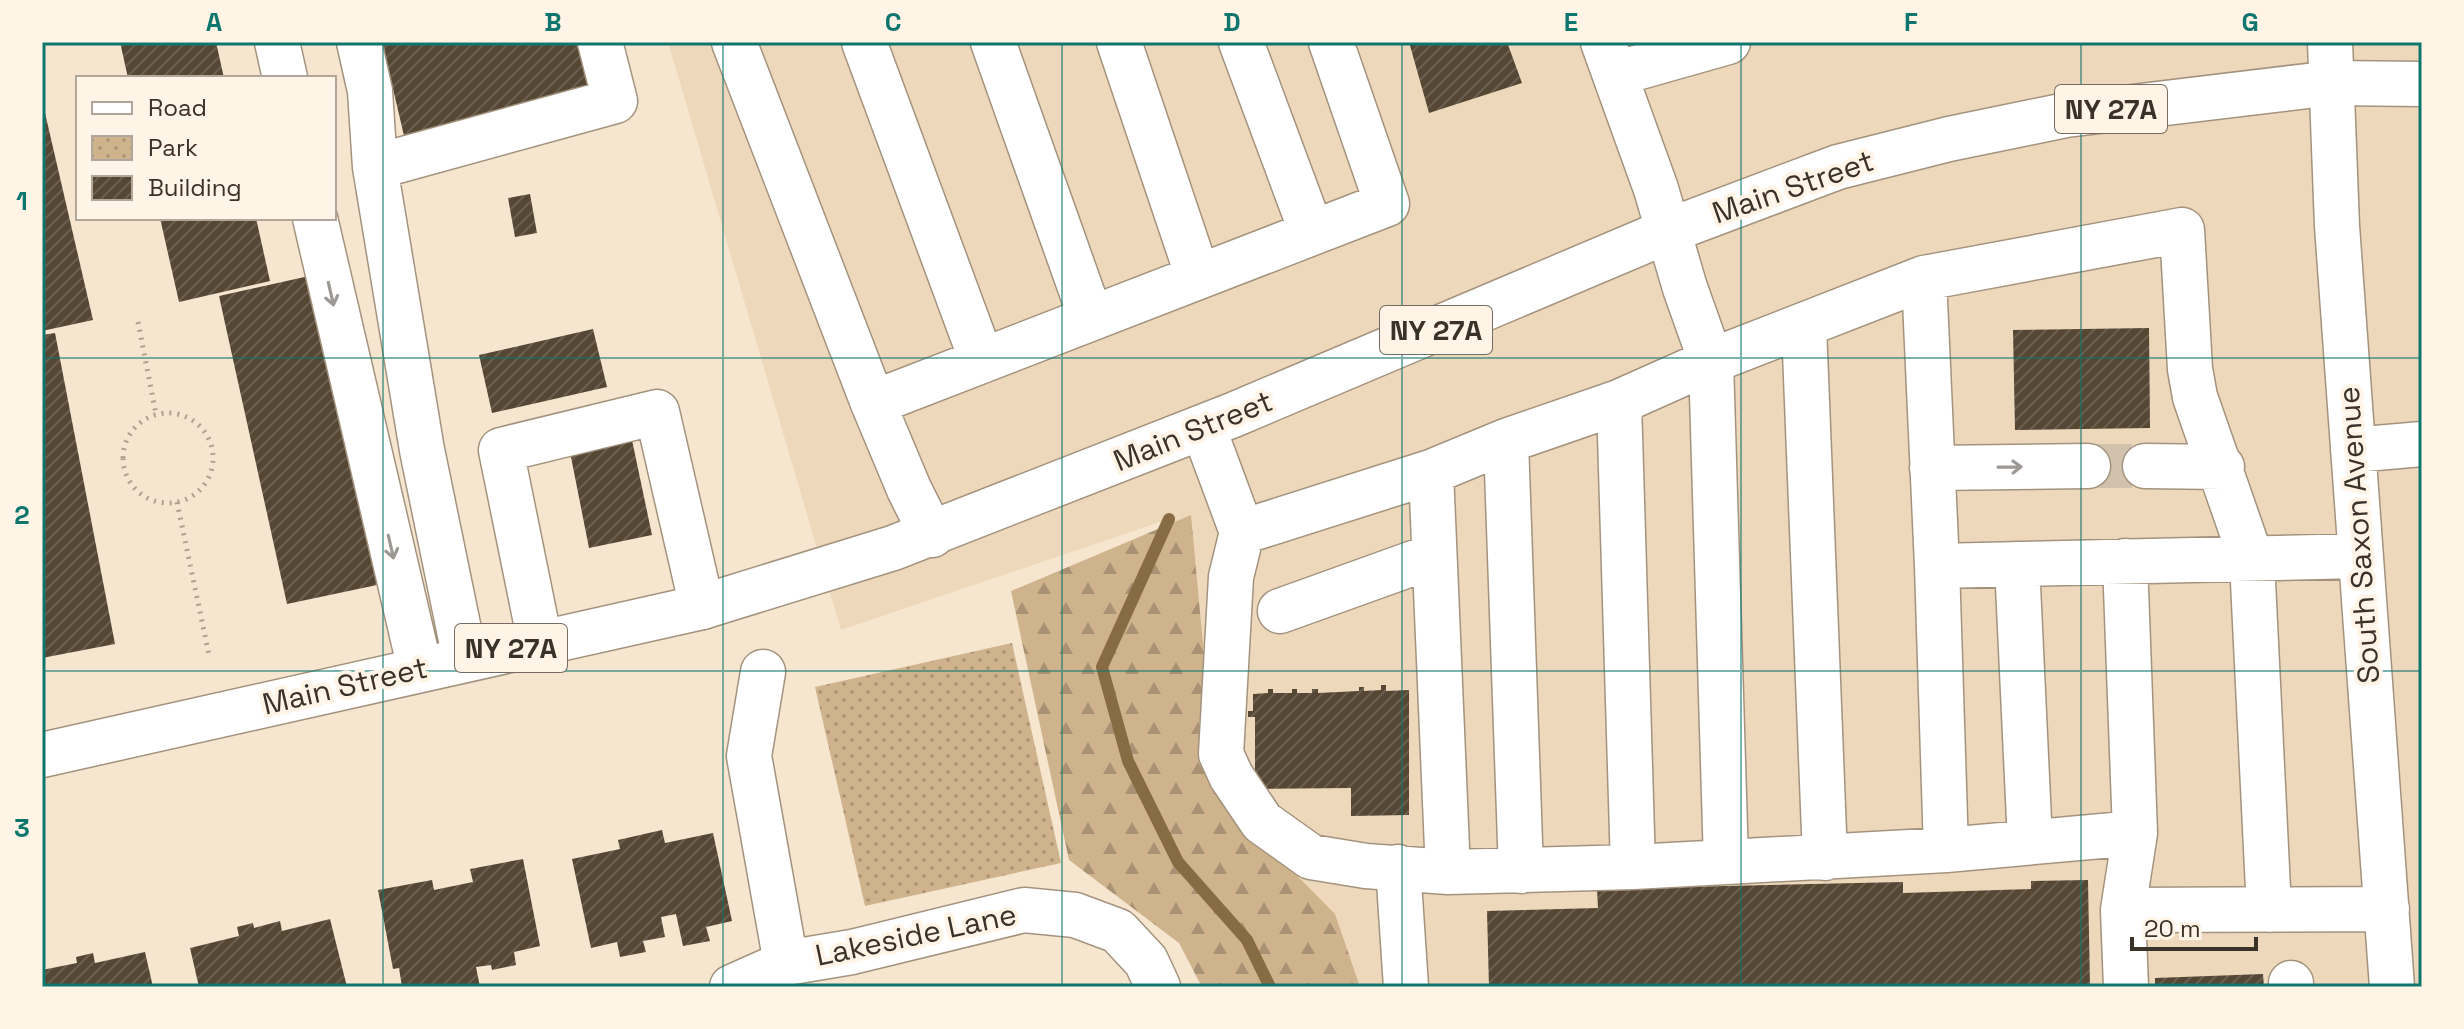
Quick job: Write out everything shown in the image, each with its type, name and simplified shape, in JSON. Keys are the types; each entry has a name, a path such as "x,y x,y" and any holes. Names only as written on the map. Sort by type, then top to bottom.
{"main road":[{"path":"277,42 285,76"},
{"path":"359,42 370,91 375,167 422,450 465,659"},
{"path":"375,167 615,101 600,42"},
{"path":"734,42 873,403 932,535"},
{"path":"864,42 982,361"},
{"path":"993,42 1091,318"},
{"path":"1119,42 1198,277"},
{"path":"873,403 1387,204 1331,42"},
{"path":"1246,44 1312,233"},
{"path":"1712,45 1609,58 1656,189 1711,361 1726,862"},
{"name":"Main Street","path":"42,755 702,607 932,535 1203,427 1668,231 1838,167 1949,139 2331,63 2422,84"},
{"name":"South Saxon Avenue","path":"2331,63 2337,226 2392,987"},
{"path":"315,220 420,669"},
{"path":"1242,532 1431,472 1506,441 1619,402 1711,361 1924,278 2182,230 2190,369 2195,397 2222,467 2252,561 2269,910"},
{"path":"1924,278 1946,850"},
{"path":"1804,326 1825,858"},
{"path":"1619,402 1633,867"},
{"path":"540,642 501,450 657,412 702,607"},
{"path":"1203,427 1242,532 1231,577 1221,754 1231,776 1262,822 1311,857 1366,866 1448,872 1521,871 1825,858 2135,833"},
{"path":"1506,441 1521,871"},
{"path":"2353,450 2422,444"},
{"path":"1932,468 2088,466"},
{"path":"2145,466 2222,467"},
{"path":"1431,472 1448,872"},
{"path":"1280,611 1433,556"},
{"path":"1937,566 2252,561 2361,556"},
{"path":"2125,561 2135,833 2123,910 2126,987"},
{"path":"2017,564 2030,842"},
{"path":"763,672 749,756 786,963"},
{"path":"1398,867 1406,987"},
{"path":"2123,910 2387,909"},
{"name":"Lakeside Lane","path":"732,987 786,963 852,952 1024,910 1075,915 1118,931 1146,961 1158,987"}],"path":[{"path":"138,322 156,414"},
{"path":"156,414 180,415 194,422 211,446 213,460 210,474 191,497 177,502 163,503 148,499 136,490 123,464 129,436 139,424 156,414"},
{"path":"177,502 209,655"}],"shaded area":[{"path":"668,42 2422,42 2422,987 1341,987 1205,858 1169,519 841,630"}],"green space":[{"path":"1191,515 1217,795 1335,914 1360,987 1202,987 1179,943 1069,860 1011,591"},
{"path":"1012,643 1061,863 865,906 815,687"}],"building":[{"path":"120,42 216,42 224,76 128,76"},
{"path":"382,42 579,42 592,97 405,140"},
{"path":"1409,42 1507,42 1522,83 1429,113"},
{"path":"42,100 93,320 42,331"},
{"path":"530,194 537,233 515,237 508,198"},
{"path":"160,220 256,220 270,281 179,302"},
{"path":"309,276 377,585 287,604 219,296"},
{"path":"2149,328 2150,428 2015,430 2013,330"},
{"path":"593,329 607,387 492,413 479,355"},
{"path":"55,333 115,644 42,658 42,335"},
{"path":"632,440 652,535 589,548 570,452"},
{"path":"1381,685 1386,685 1386,691 1409,690 1409,815 1351,816 1351,788 1255,789 1255,717 1248,717 1248,711 1253,711 1253,694 1268,693 1268,689 1273,689 1273,693 1292,693 1292,689 1297,689 1297,693 1312,693 1312,689 1318,689 1318,693 1359,691 1359,687 1364,687 1364,691 1381,690"},
{"path":"662,830 665,843 713,833 732,921 706,927 710,941 683,946 676,914 661,917 665,937 643,941 646,952 620,957 617,942 591,948 572,859 620,849 618,840"},
{"path":"523,859 540,946 514,952 516,965 492,970 491,965 476,967 480,987 402,987 399,968 393,969 378,890 432,880 434,890 473,882 470,869"},
{"path":"2088,880 2090,987 1489,987 1487,911 1598,908 1597,889 1903,882 1903,893 2031,889 2031,881"},
{"path":"330,919 347,987 199,987 190,948 239,936 237,927 253,923 254,928 280,921 282,931"},
{"path":"145,952 153,987 42,987 42,970 77,963 76,957 93,953 95,963"},
{"path":"2263,974 2264,987 2155,987 2155,978"}],"waterway":[{"path":"1169,519 1102,667 1128,761 1178,862 1247,940 1270,987"}],"tunnel":[{"path":"2088,466 2145,466"}]}
